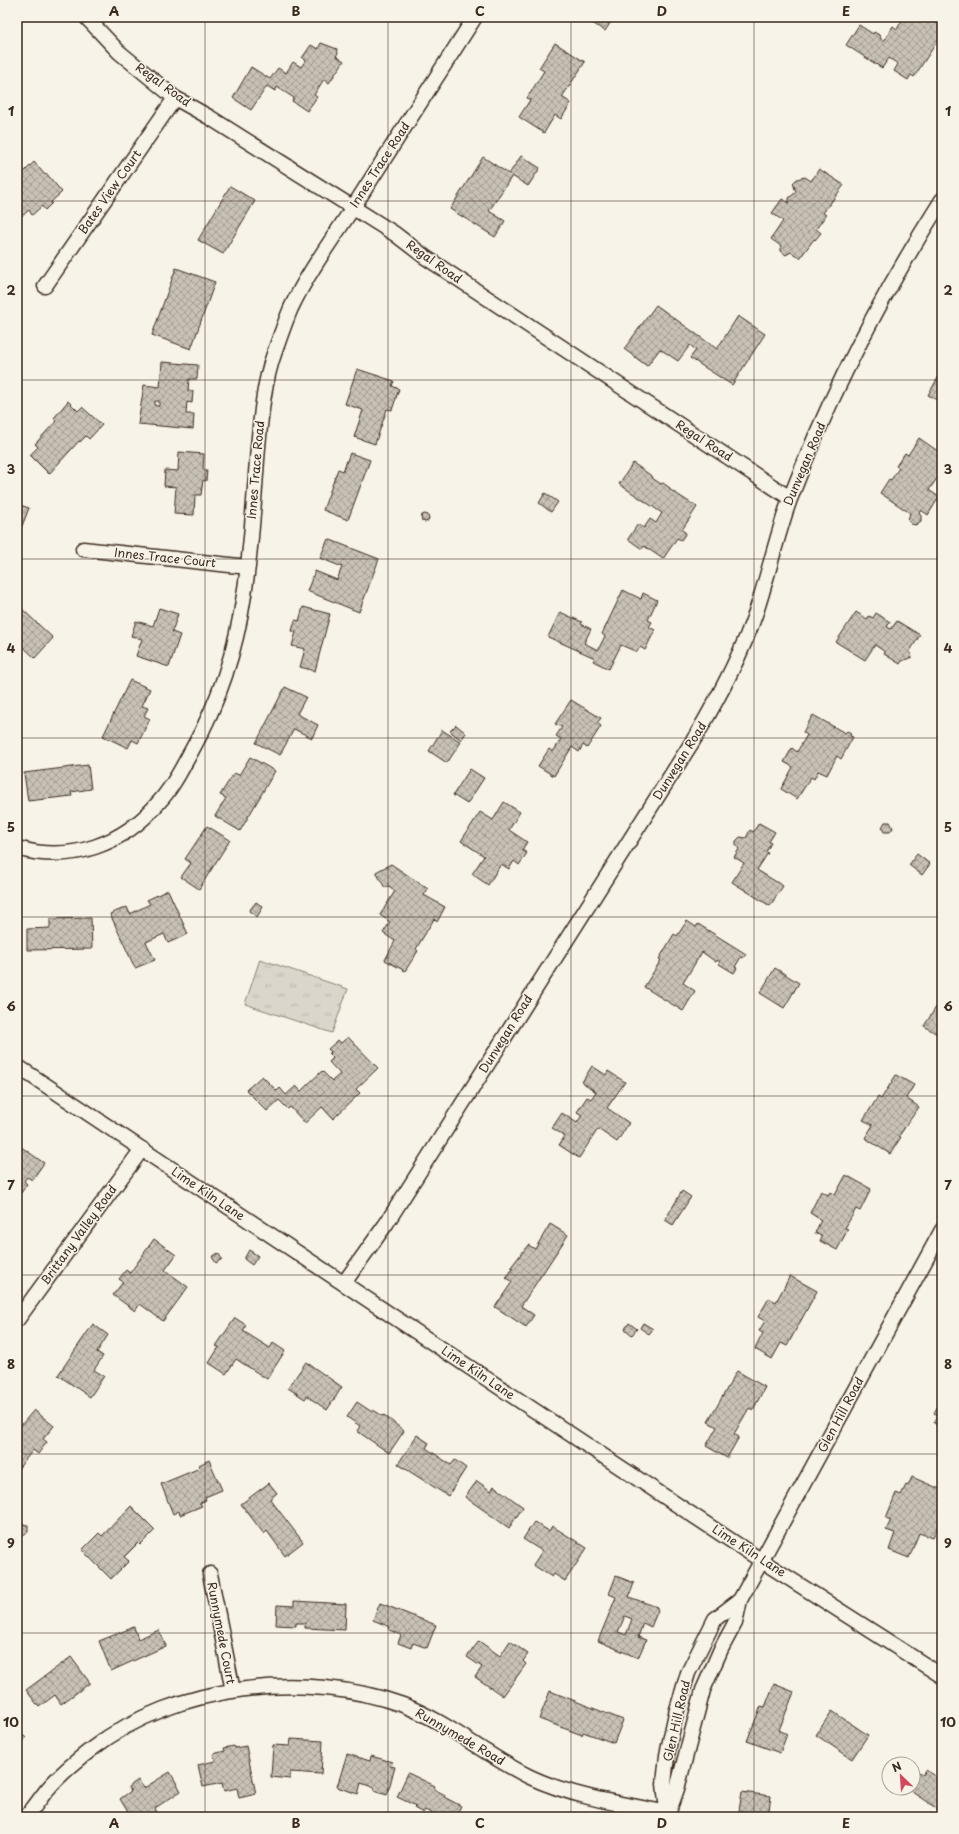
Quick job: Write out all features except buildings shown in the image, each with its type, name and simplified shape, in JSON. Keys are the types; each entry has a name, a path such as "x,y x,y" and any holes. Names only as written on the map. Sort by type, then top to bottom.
{"street":[{"name":"Regal Road","path":"86,17 95,29 119,52 175,98 209,117 353,208 790,498"},
{"name":"Innes Trace Road","path":"17,848 41,853 70,853 95,848 138,825 160,802 175,781 206,725 226,676 240,620 248,567 260,426 273,354 291,307 318,261 475,17"},
{"name":"Bates View Court","path":"45,286 175,98"},
{"name":"Dunvegan Road","path":"344,1283 386,1224 696,736 718,697 743,648 758,608 790,498 807,456 858,346 897,272 942,200"},
{"name":"Innes Trace Court","path":"83,549 248,567"},
{"name":"Lime Kiln Lane","path":"17,1066 762,1560 942,1676"},
{"name":"Brittany Valley Road","path":"17,1320 142,1149"},
{"name":"Glen Hill Road","path":"667,1815 677,1789 703,1690 716,1659 735,1623 740,1600 942,1230"},
{"name":"Runnymede Court","path":"210,1574 233,1691"},
{"name":"Glen Hill Road","path":"667,1815 664,1784 667,1755 688,1672 715,1619 740,1600"},
{"path":"699,1651 716,1659"},
{"name":"Runnymede Road","path":"26,1817 46,1791 66,1771 94,1747 118,1732 165,1709 196,1698 268,1686 319,1687 365,1694 402,1705 433,1719 530,1777 596,1800 667,1815"},
{"path":"672,1731 690,1735"}],"green space":[{"path":"260,959 348,989 332,1033 245,1004"}]}
